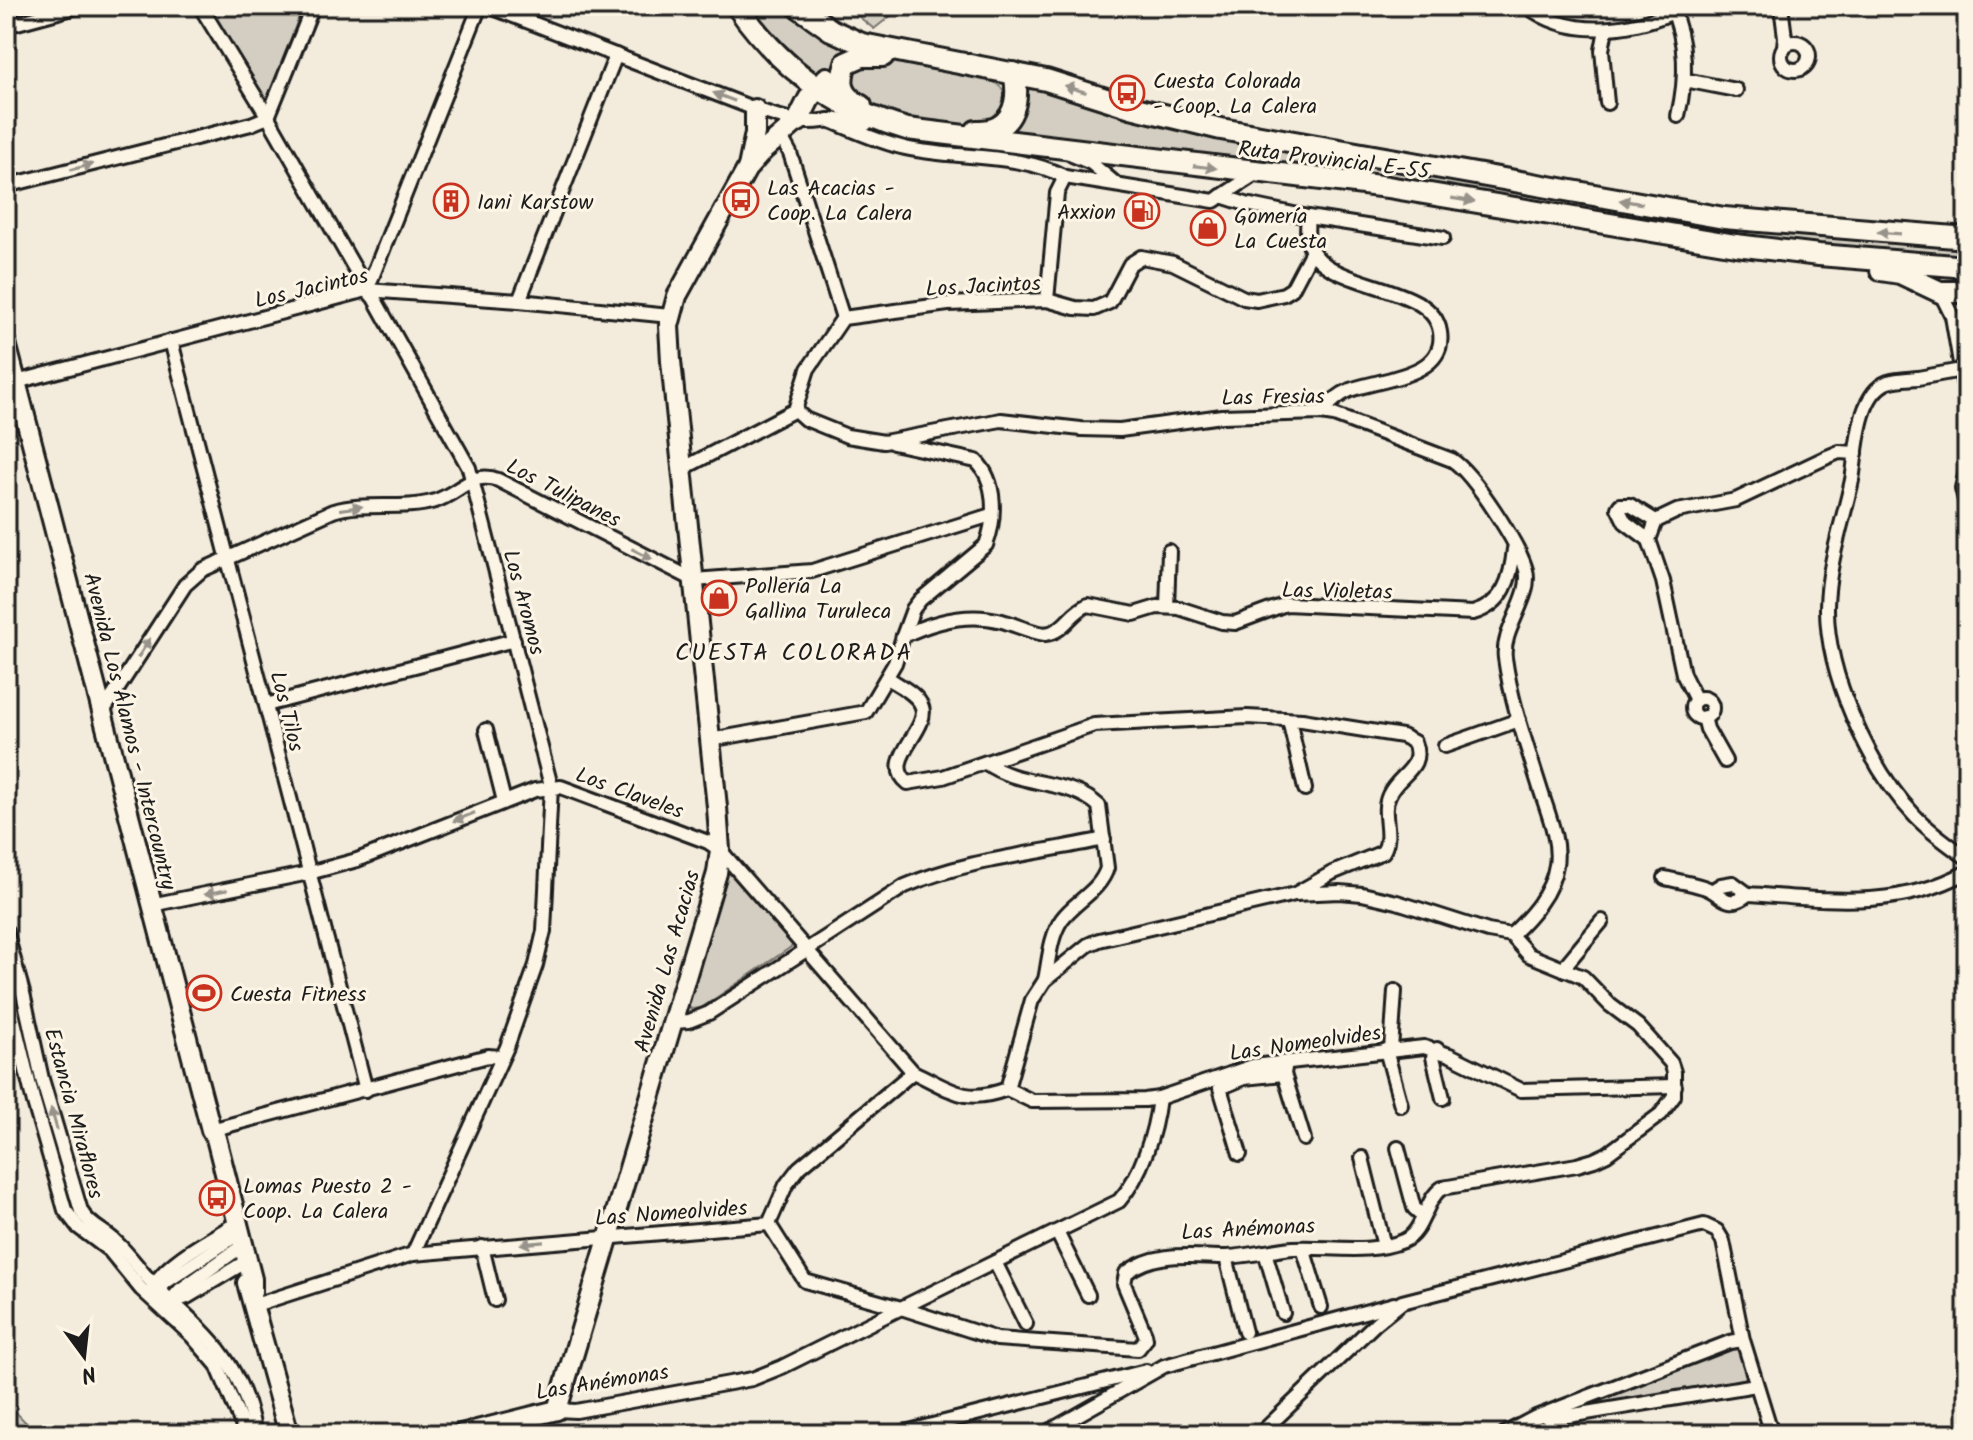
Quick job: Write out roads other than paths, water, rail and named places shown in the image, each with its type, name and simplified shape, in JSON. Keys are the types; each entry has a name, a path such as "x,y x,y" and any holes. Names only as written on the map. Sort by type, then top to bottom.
{"main road":[{"name":"Ruta Provincial E-55","path":"737,6 756,32 786,63 818,88 850,108 907,129 1388,187 1736,245 1967,267"},
{"name":"Ruta Provincial E-55","path":"797,6 820,24 850,40 921,57 1014,73 1160,115 1221,129 1758,222 1967,238"},
{"path":"802,113 818,88 847,62 869,55 902,60 921,57"},
{"path":"847,62 841,79 848,98 889,116 907,129"},
{"path":"786,63 804,92 802,113"},
{"path":"958,63 975,73 1002,81 1009,87 1014,103"},
{"path":"945,135 963,130 999,128 1008,119 1014,103 1014,73"},
{"path":"1736,245 1778,259 1900,273 1940,292 1967,292"}],"street":[{"path":"6,26 80,6"},
{"name":"Los Aromos","path":"200,6 374,298 465,459 551,786 542,939 529,986 501,1057 413,1254"},
{"path":"6,186 251,124 268,117 313,6"},
{"path":"367,290 480,6"},
{"path":"488,6 755,109 802,113 904,148 1029,165 1052,170 1065,177 1214,201 1257,173"},
{"path":"1527,6 1558,22 1606,29 1635,26 1672,9 1681,29 1685,80 1678,116"},
{"path":"1781,6 1787,42"},
{"path":"1606,29 1602,50 1607,103"},
{"path":"519,301 616,55"},
{"path":"1685,80 1736,90"},
{"path":"747,169 755,133 755,109"},
{"name":"Avenida Las Acacias","path":"557,1410 714,886 720,850 670,316 684,283 747,169 802,113"},
{"path":"828,120 841,117 886,130 907,129"},
{"path":"682,469 795,410 808,369 843,318 790,153 780,135"},
{"path":"1051,147 1091,163 1108,180 1121,187"},
{"path":"1047,300 1057,193 1065,177"},
{"path":"1221,196 1308,217 1443,238"},
{"path":"1308,217 1307,230 1312,251 1337,270 1422,307 1437,321 1441,334 1436,355 1423,368 1349,391 1336,397 1321,413"},
{"name":"Los Jacintos","path":"843,318 948,304 1047,300 1085,310 1100,308 1115,296 1130,264 1141,257 1173,263 1244,298 1270,298 1292,289 1312,251"},
{"name":"Los Jacintos","path":"16,382 367,290 670,316"},
{"path":"1940,292 1952,316 1966,401"},
{"name":"Los Tilos","path":"171,341 366,1090"},
{"name":"Avenida Los Álamos - Intercountry","path":"6,343 211,1130 237,1244 289,1434"},
{"path":"1967,369 1889,382 1873,392 1864,411 1832,562 1827,607 1839,674 1860,730 1894,791 1925,827 1967,858"},
{"name":"Las Fresias","path":"795,410 805,419 847,436 884,442 1001,420 1120,430 1222,416 1321,413 1334,415 1460,465 1497,516 1524,565 1526,583 1509,630 1505,656 1519,720 1556,848 1556,864 1549,889 1511,935"},
{"path":"710,740 858,715 872,706 895,663 913,609 986,545 991,515 991,486 983,468 976,461 884,442"},
{"path":"1649,540 1656,521 1677,511 1736,500 1839,452 1856,453"},
{"path":"1967,468 1962,488 1967,508"},
{"name":"Los Tulipanes","path":"102,713 185,585 202,570 346,507 406,506 433,502 456,492 471,480 489,477 694,580"},
{"path":"1656,521 1630,505 1620,505 1618,508 1625,522 1649,540 1663,581 1683,674 1696,700 1702,698 1710,703 1710,713 1704,717 1707,729 1725,761"},
{"path":"694,580 812,571 991,515"},
{"name":"Las Violetas","path":"903,636 923,626 967,618 985,618 1035,632 1054,633 1088,605 1134,614 1167,607 1235,623 1286,604 1473,613 1493,604 1504,591 1515,548"},
{"path":"1167,607 1169,551"},
{"path":"266,705 514,640"},
{"path":"888,678 914,696 922,706 923,716 899,763 903,779 908,783 986,763 1094,725 1247,717 1289,720 1408,738 1414,742 1415,765 1389,793 1386,812 1389,839 1383,852 1323,877 1295,894"},
{"path":"1289,720 1305,789"},
{"path":"1445,746 1519,720"},
{"path":"486,730 504,801"},
{"path":"986,763 1010,776 1060,786 1095,801 1099,806 1107,868 1092,891 1059,924 1045,980 1028,1010 1007,1089"},
{"name":"Los Claveles","path":"151,905 309,873 381,851 504,801 551,786 569,789 708,842 720,850 913,1072"},
{"path":"673,1022 700,1018 890,894 932,875 971,864 1104,839"},
{"path":"1665,878 1713,890 1733,883 1748,894 1864,901 1898,896 1944,883 1967,872"},
{"path":"1045,980 1088,945 1099,940 1295,894 1362,894 1511,935 1529,955 1583,977 1610,1005 1638,1026 1665,1055 1674,1072 1675,1086"},
{"path":"1565,970 1568,962 1602,921"},
{"name":"Estancia Miraflores","path":"6,931 42,1079 79,1206 88,1221 115,1240 138,1269 218,1346 231,1364 246,1397 255,1434"},
{"path":"6,965 19,976"},
{"name":"Estancia Miraflores","path":"6,988 62,1204 78,1227 165,1294 192,1336 217,1365 246,1434"},
{"path":"1395,991 1388,1050 1401,1105"},
{"name":"Las Nomeolvides","path":"254,1298 413,1254 769,1224 786,1185 799,1168 913,1072 969,1097 984,1097 1007,1089 1032,1101 1159,1098 1227,1073 1285,1068 1388,1050 1424,1047 1437,1049 1521,1090 1675,1086"},
{"path":"1437,1049 1433,1057 1443,1098"},
{"path":"211,1130 488,1056 501,1057"},
{"path":"1240,1154 1220,1088 1244,1078 1285,1068 1304,1139"},
{"name":"Las Anémonas","path":"461,1434 505,1429 557,1410 576,1411 752,1379 901,1308 997,1339 1138,1349 1146,1339 1124,1284 1126,1273 1138,1266 1175,1255 1226,1257 1303,1248 1360,1249 1409,1238 1435,1193 1450,1185 1577,1165 1607,1154 1666,1109 1671,1103 1675,1086"},
{"path":"769,1224 805,1281 811,1285 901,1308 1107,1209 1124,1195 1147,1148 1159,1098"},
{"name":"Avenida Los Álamos - Intercountry","path":"211,1130 216,1138 252,1279 254,1298"},
{"path":"1398,1148 1414,1208 1423,1216"},
{"path":"1362,1158 1384,1246"},
{"path":"897,1434 1694,1227 1713,1227 1723,1241 1743,1340 1772,1434"},
{"path":"1057,1232 1088,1295"},
{"path":"165,1294 197,1247 237,1244"},
{"path":"165,1294 237,1244"},
{"path":"482,1247 495,1300"},
{"path":"1303,1248 1321,1307"},
{"path":"1265,1252 1283,1313"},
{"path":"1226,1257 1245,1332"},
{"path":"995,1262 1026,1324"},
{"path":"138,1269 150,1273 165,1294"},
{"path":"1260,1434 1388,1311 1402,1302"},
{"path":"1346,1318 1354,1325 1359,1339"},
{"path":"1504,1434 1536,1417 1730,1342 1743,1340"},
{"path":"1044,1434 1164,1366"},
{"path":"1091,1385 1099,1401"},
{"path":"1536,1417 1568,1416 1756,1385"}],"place":[{"name":"Cuesta Colorada - Coop. La Calera","path":"1127,93"},
{"name":"Las Acacias - Coop. La Calera","path":"741,200"},
{"name":"Iani Karstow","path":"451,201"},
{"name":"Axxion","path":"1142,211"},
{"name":"Gomería La Cuesta","path":"1208,228"},
{"name":"Pollería La Gallina Turuleca","path":"719,598"},
{"name":"Cuesta Fitness","path":"204,993"},
{"name":"Lomas Puesto 2 - Coop. La Calera","path":"217,1198"}],"district":[{"name":"CUESTA COLORADA","path":"794,652"}]}
